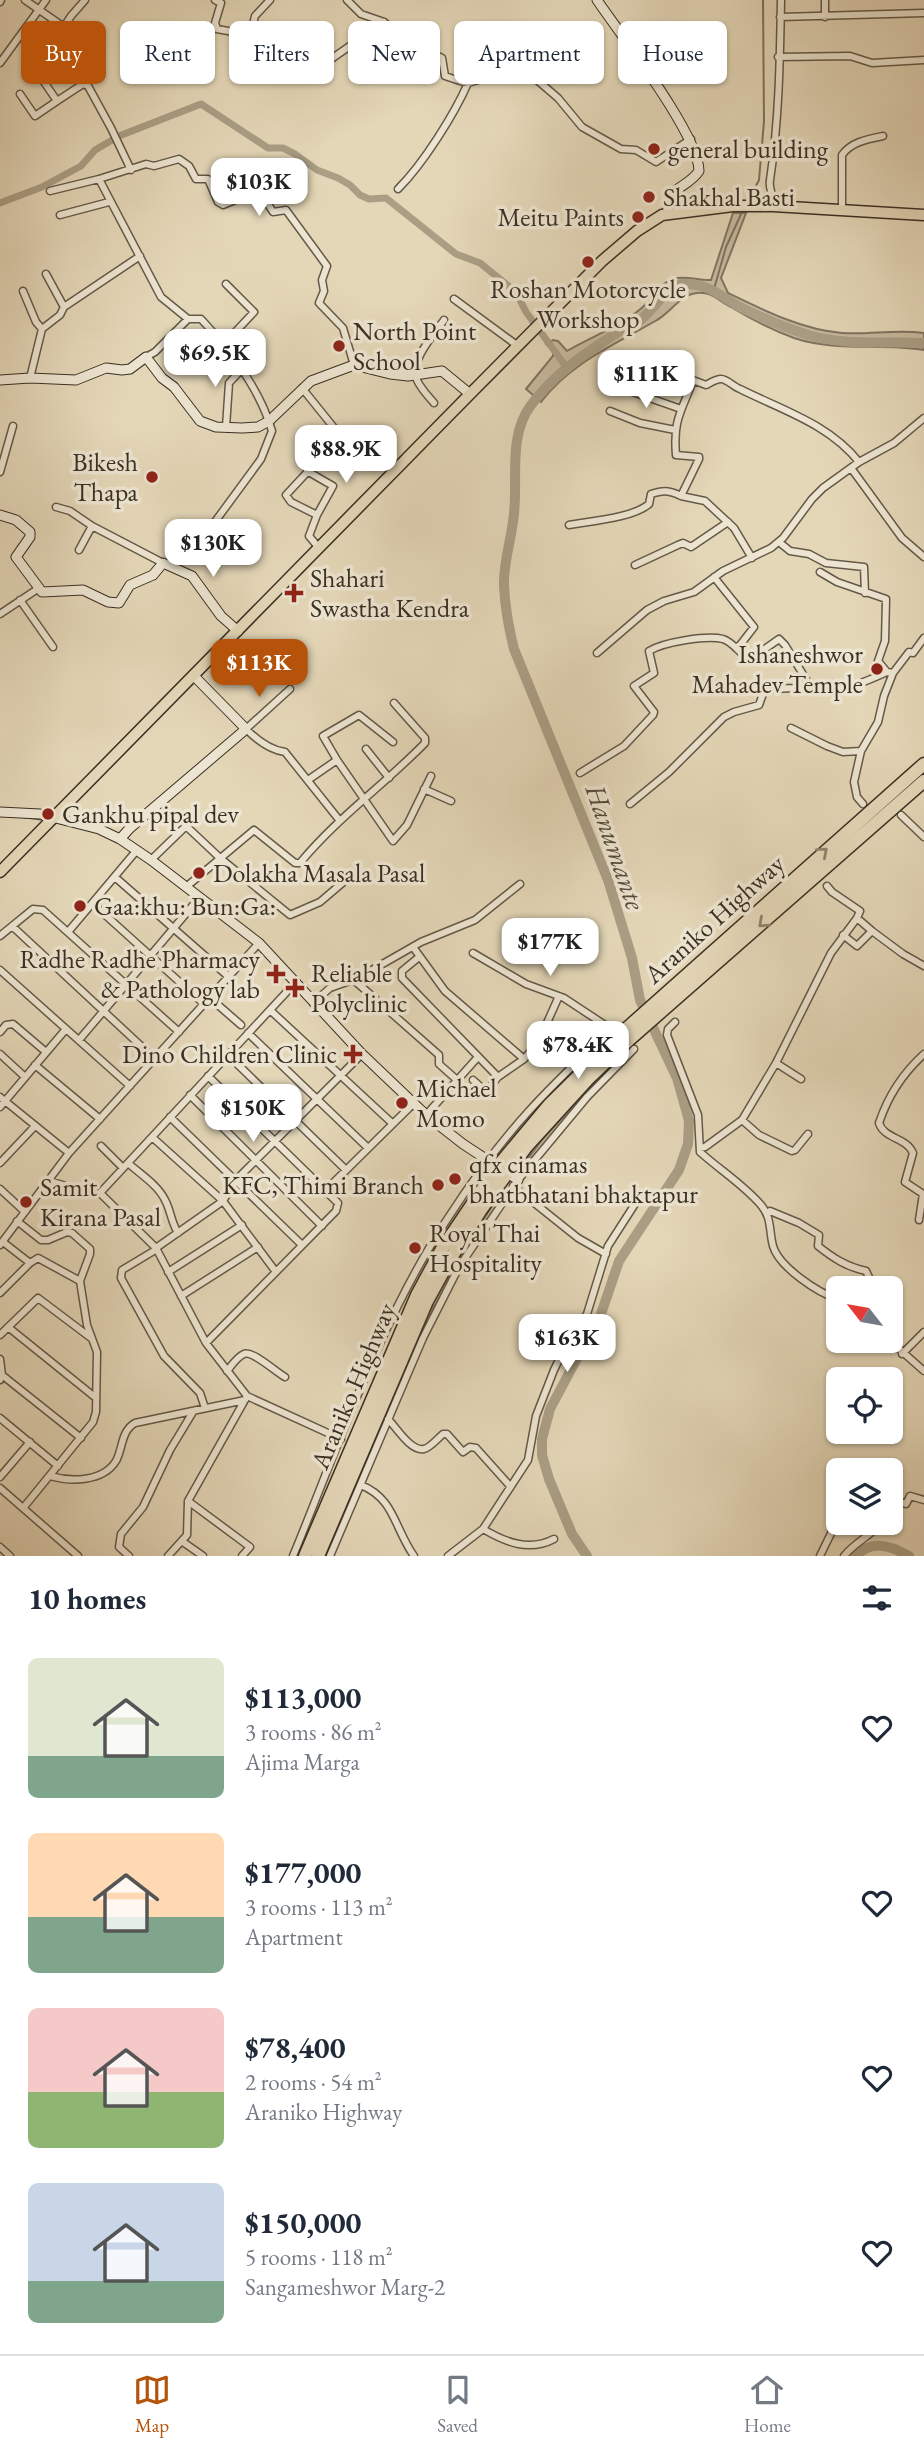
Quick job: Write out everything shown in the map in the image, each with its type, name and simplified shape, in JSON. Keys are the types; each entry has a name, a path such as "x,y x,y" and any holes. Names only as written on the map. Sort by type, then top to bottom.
{"highway":[{"name":"Araniko Highway","path":"305,1556 417,1295 442,1249 557,1112 666,1000 924,764"},
{"name":"Araniko Highway","path":"666,1000 924,781"},
{"name":"Araniko Highway","path":"318,1556 427,1301 505,1173"}],"main road":[{"path":"597,0 691,139 699,171 672,194 668,213"},
{"path":"0,872 615,249 656,218 668,213 752,205 924,215"},
{"path":"0,380 76,380 106,368 130,369 146,357 200,421 226,427 258,427 269,421 302,388 320,376 354,365 390,374 415,376 444,371 470,394"},
{"path":"0,516 16,520 30,532 30,537 16,557 39,588 46,593 83,590 108,602 119,603 134,582 146,580 163,563 192,576 221,616 238,631"},
{"path":"120,839 246,729 194,676"},
{"path":"0,812 40,814 99,829 120,839 151,860 259,943 362,1054 426,1115 505,1173"}],"street":[{"path":"25,0 55,21"},
{"path":"0,63 46,0"},
{"path":"69,21 85,0"},
{"path":"215,0 221,2 215,23 217,29 229,31"},
{"path":"254,21 270,0"},
{"path":"347,0 361,14 381,21"},
{"path":"773,206 774,199 769,186 776,151 780,0"},
{"path":"825,0 825,17"},
{"path":"780,18 924,13"},
{"path":"778,57 850,55 881,63 924,60"},
{"path":"440,57 445,76 454,79"},
{"path":"45,84 57,101"},
{"path":"20,94 35,116 77,87 83,84 88,86 131,170"},
{"path":"398,189 413,174 440,134 467,84"},
{"path":"542,84 558,98 582,127 621,149 636,150 656,162 691,139"},
{"path":"842,210 844,151 863,141 883,136"},
{"path":"50,191 146,164 154,166 179,159 189,166 196,179 208,179 212,192 223,205 256,190 260,191 288,168"},
{"path":"99,179 161,297 188,319 201,319 224,344 242,369 272,431 261,459 195,549"},
{"path":"260,191 273,212 285,210 327,266 322,280 324,291 319,303 343,328 354,365"},
{"path":"60,215 110,202"},
{"path":"30,378 42,329 60,314 64,307 140,257"},
{"path":"46,274 64,307"},
{"path":"224,344 254,312 226,284"},
{"path":"23,291 36,323 42,329"},
{"path":"454,299 518,346"},
{"path":"146,357 155,352 188,319"},
{"path":"434,403 415,376 419,356 444,320"},
{"path":"681,409 627,390 650,364 706,385 724,379 737,388 803,418 841,442 859,462"},
{"path":"226,427 229,383 242,369"},
{"path":"681,496 699,457 676,456 675,430 693,381"},
{"path":"302,388 339,434 338,439 290,489 287,498 317,515"},
{"path":"610,411 640,423 675,430"},
{"path":"597,653 646,610 664,601 694,592 714,577 779,542 812,499 859,462 894,443 924,418"},
{"path":"0,472 13,426"},
{"path":"851,468 902,538 924,558"},
{"path":"307,471 333,486 309,536 319,548"},
{"path":"569,525 645,508 649,504 651,494 670,490 681,496 705,501 728,522 752,558"},
{"path":"57,507 70,511 92,526 163,563"},
{"path":"635,565 683,543 691,547 728,522"},
{"path":"79,550 92,526"},
{"path":"779,542 790,551 809,554 827,563 864,567 865,593"},
{"path":"820,572 837,582 886,599 885,641 878,661 890,673"},
{"path":"714,577 754,627 737,649"},
{"path":"0,614 39,588"},
{"path":"20,600 53,647"},
{"path":"863,804 857,797 854,782 861,751 883,710 890,673 909,652 913,653 924,638"},
{"path":"580,774 624,746 653,715 654,712 634,686 654,673 649,651 678,641 726,639 750,660 779,639 812,689"},
{"path":"630,804 669,772 724,717 759,705 764,691 786,686 825,690 845,687 890,673"},
{"path":"290,689 246,729 254,738 276,751 285,752 340,821"},
{"path":"186,887 254,830 295,863 300,863 340,821 390,778 425,741 394,703"},
{"path":"393,742 359,715 323,736 393,841 407,825 430,776"},
{"path":"791,728 843,752 861,751"},
{"path":"366,750 390,778"},
{"path":"308,780 337,760"},
{"path":"424,789 451,800"},
{"path":"901,815 924,836"},
{"path":"151,860 186,826 220,858 290,915 320,902 354,873"},
{"path":"68,932 137,850"},
{"path":"116,878 229,977"},
{"path":"313,1003 330,988 358,978 412,947 475,920 520,884"},
{"path":"700,1148 742,1120 776,1063 842,935 857,918 859,911 827,886"},
{"path":"79,1040 200,897"},
{"path":"93,904 204,1004"},
{"path":"0,936 36,908 43,910 179,1032"},
{"path":"857,918 903,954 924,966"},
{"path":"12,926 155,1059"},
{"path":"842,935 857,946 872,931"},
{"path":"30,1263 2,1243 17,1221 69,1153 259,943"},
{"path":"412,947 445,991 524,1059"},
{"path":"330,1556 443,1296 473,1245 539,1100 611,1029 559,996 526,984 473,953"},
{"path":"419,957 402,971 402,978 498,1077"},
{"path":"1,974 130,1086"},
{"path":"358,978 355,981 439,1055 439,1064 457,1080"},
{"path":"49,1181 93,1194 100,1193 295,983"},
{"path":"473,1080 486,1089 524,1059 542,1038 559,996"},
{"path":"210,998 241,1025"},
{"path":"270,1010 393,1124"},
{"path":"675,1022 668,1029 667,1035 698,1115 700,1152 765,1211 769,1219 773,1247 780,1258 815,1290 826,1294"},
{"path":"0,1032 6,1025 13,1024 46,1052"},
{"path":"66,1029 2,1102 69,1153"},
{"path":"248,1033 368,1148"},
{"path":"0,1054 25,1077"},
{"path":"205,1408 200,1393 164,1356 121,1278 122,1270 223,1201 236,1180 362,1054"},
{"path":"919,1220 923,1194 905,1182 913,1153 907,1144 886,1133 879,1123 902,1077 924,1054"},
{"path":"228,1055 346,1170"},
{"path":"426,1115 478,1057"},
{"path":"776,1063 801,1079"},
{"path":"35,1065 100,1119"},
{"path":"206,1343 336,1211 338,1203 208,1076"},
{"path":"190,1095 321,1226"},
{"path":"325,1191 414,1103"},
{"path":"170,1117 302,1245"},
{"path":"742,1120 758,1135 792,1151 796,1150 808,1134"},
{"path":"0,1163 35,1126"},
{"path":"152,1137 223,1201 276,1272"},
{"path":"101,1146 161,1192 178,1233"},
{"path":"505,1173 578,1238 606,1254"},
{"path":"293,1556 374,1359 416,1270 447,1219 505,1173"},
{"path":"0,1189 25,1212"},
{"path":"100,1193 156,1249 206,1343 246,1398 341,1440"},
{"path":"448,1556 483,1529 528,1460 541,1400 565,1348 587,1314 606,1254 635,1204"},
{"path":"769,1211 813,1229 819,1235 818,1245 832,1257 866,1271 868,1276"},
{"path":"17,1221 41,1240 67,1232 88,1245 90,1254 80,1281 91,1338 97,1352 93,1422 24,1507"},
{"path":"168,1272 242,1225"},
{"path":"181,1296 258,1247"},
{"path":"0,1293 38,1258 80,1281"},
{"path":"0,1335 38,1298 91,1338"},
{"path":"8,1327 96,1398"},
{"path":"924,1332 902,1354 924,1371"},
{"path":"227,1371 247,1353 285,1377"},
{"path":"0,1359 1,1377 81,1438"},
{"path":"50,1476 73,1480 98,1475 114,1463 131,1425 246,1398"},
{"path":"168,1556 187,1535 188,1501 246,1398"},
{"path":"129,1556 119,1547 119,1539 143,1507 170,1450 193,1412"},
{"path":"0,1418 58,1466"},
{"path":"388,1419 418,1449 426,1448 443,1434 447,1434 463,1452 470,1447 476,1448 510,1486"},
{"path":"0,1432 7,1423"},
{"path":"0,1477 30,1442"},
{"path":"361,1485 383,1497 402,1539 414,1556"},
{"path":"0,1488 78,1556"},
{"path":"903,1503 906,1504 910,1496 924,1500"},
{"path":"188,1501 250,1546 242,1556"},
{"path":"483,1529 512,1544 524,1545 554,1539"},
{"path":"820,1556 830,1535"},
{"path":"844,1556 852,1546 868,1535"},
{"path":"183,1542 203,1556"},
{"path":"0,1547 10,1556"}],"shaded area":[{"path":"733,213 746,213 721,278 728,293 784,318 827,331 924,333 924,350 826,345 794,338 746,316 711,295 697,293 681,300 662,317 580,365 541,402 526,389 553,356 553,351 546,344 553,340 558,341 567,351 608,330 638,311 669,281 678,278 711,280"},
{"path":"631,1048 519,1174 517,1173 542,1140 593,1084"},
{"path":"501,1192 504,1194 502,1199 458,1263 433,1309 325,1556 431,1307"}],"waterway":[{"path":"748,201 759,180 764,121 763,0"},
{"path":"0,203 42,187 81,166 95,150 119,136 201,104 268,148 283,148 295,154 317,170 350,185 360,195 369,199 386,198 456,254 480,263 516,292 526,312 567,368"},
{"path":"714,289 726,247 742,212"},
{"name":"Hanumante","path":"587,1556 572,1534 549,1479 542,1455 542,1439 550,1409 598,1323 619,1261 679,1170 688,1144 689,1121 677,1078 640,1000 632,958 608,880 514,649 506,610 504,577 514,513 515,457 519,430 531,405 561,373 596,346 639,321 677,285 701,286 752,313 808,335 851,342 924,343"},
{"path":"22,817 44,820"},
{"path":"856,1556 868,1547 875,1546 896,1549 909,1556"}],"place":[{"name":"general building","path":"654,149"},
{"name":"Shakhal Basti","path":"649,197"},
{"name":"Meitu Paints","path":"638,217"},
{"name":"Roshan Motorcycle Workshop","path":"588,262"},
{"name":"North Point School","path":"339,346"},
{"name":"Bikesh Thapa","path":"152,477"},
{"name":"Shahari Swastha Kendra","path":"294,593"},
{"name":"Ishaneshwor Mahadev Temple","path":"877,669"},
{"name":"Gankhu pipal dev","path":"48,814"},
{"name":"Dolakha Masala Pasal","path":"199,873"},
{"name":"Gaa:khu: Bun:Ga:","path":"80,906"},
{"name":"Radhe Radhe Pharmacy & Pathology lab","path":"276,974"},
{"name":"Reliable Polyclinic","path":"295,988"},
{"name":"Dino Children Clinic","path":"353,1054"},
{"name":"Michael Momo","path":"402,1103"},
{"name":"qfx cinamas bhatbhatani bhaktapur","path":"455,1179"},
{"name":"KFC, Thimi Branch","path":"438,1185"},
{"name":"Samit Kirana Pasal","path":"26,1202"},
{"name":"Royal Thai Hospitality","path":"415,1248"}]}
